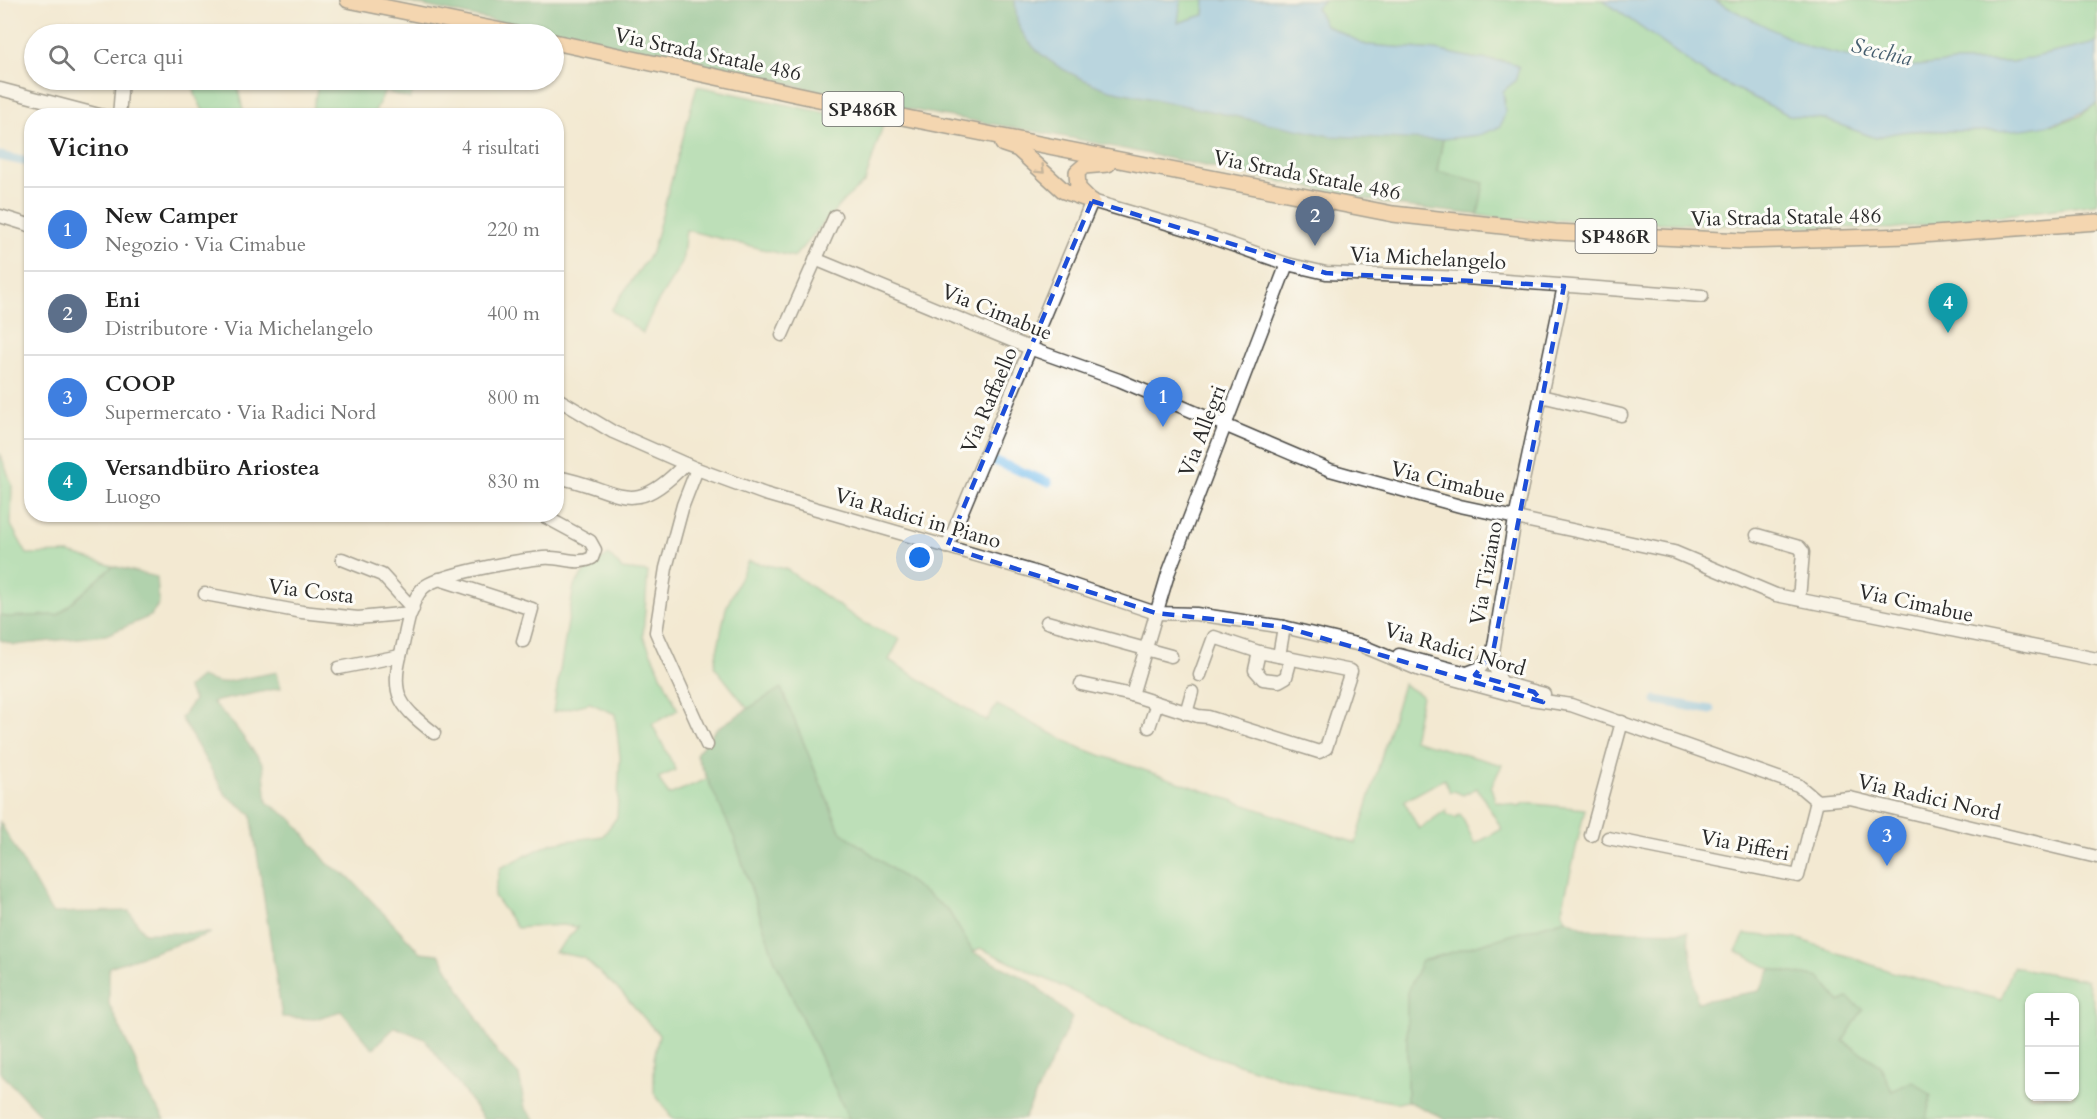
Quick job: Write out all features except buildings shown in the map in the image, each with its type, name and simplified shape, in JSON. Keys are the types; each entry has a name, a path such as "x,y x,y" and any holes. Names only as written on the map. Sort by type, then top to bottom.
{"main road":[{"path":"348,0 467,24"},
{"name":"Via Strada Statale 486","path":"564,44 953,128 1393,214 1555,232 1743,241 1907,236 2065,225"},
{"path":"953,128 971,138 1018,149 1064,191 1092,201"},
{"path":"1092,201 1078,188 1075,180 1077,172 1084,166 1104,163 1173,171"},
{"path":"2065,225 2097,217"},
{"path":"2065,225 2097,224"}],"street":[{"path":"0,89 72,108"},
{"path":"120,108 121,90"},
{"name":"Via Michelangelo","path":"1092,201 1187,229 1287,264 1326,273 1466,278 1702,296"},
{"name":"Via Raffaello","path":"947,547 1032,349 1092,201"},
{"path":"0,216 24,224"},
{"path":"782,335 835,216"},
{"name":"Via Cimabue","path":"815,259 1032,349 1119,380 1224,427 1330,470 1515,519 1674,552 1776,595 2097,659"},
{"name":"Via Allegri","path":"1132,695 1156,613 1287,264"},
{"name":"Via Tiziano","path":"1493,652 1515,519 1564,286"},
{"path":"1541,396 1621,415"},
{"name":"Via Radici in Piano","path":"564,403 613,432 691,467 765,494 1031,571 1156,613 1196,614 1284,627 1360,645 1411,667 1484,687"},
{"path":"564,479 621,496 639,498 654,492 691,467"},
{"path":"691,467 666,568 656,632 707,745"},
{"path":"434,733 410,715 400,702 396,688 399,662 412,611 422,589 438,579 545,557 583,562 592,558 595,550 590,541 555,522"},
{"path":"1757,535 1799,547 1803,552 1799,599"},
{"name":"Via Costa","path":"342,559 382,575 412,611"},
{"path":"438,579 532,609 523,640"},
{"name":"Via Costa","path":"205,594 302,612 358,618 412,611"},
{"path":"1047,622 1171,656"},
{"path":"1259,652 1255,670 1263,679 1279,681 1286,677 1289,666 1284,656 1284,627"},
{"path":"1081,684 1132,695 1319,752 1324,751 1351,671 1259,652 1214,637 1200,675"},
{"name":"Via Radici Nord","path":"1360,645 1568,701 1566,705"},
{"path":"1467,673 1480,668 1493,652"},
{"path":"1493,652 1494,666 1502,683"},
{"path":"339,668 399,662"},
{"name":"Via Radici Nord","path":"1484,687 1546,708 1566,705 1622,722 1798,785 1816,801 1850,798 2097,857"},
{"path":"1192,692 1192,714"},
{"path":"1534,692 1546,708"},
{"path":"1149,727 1157,703"},
{"path":"1591,835 1622,722"},
{"name":"Via Pifferi","path":"1608,838 1798,876 1816,801"}],"highlighted area":[{"path":"1092,201 1326,273 1564,286 1493,652 1475,675 1534,692 1543,702 1284,627 1156,613 947,547"}],"green space":[{"path":"397,0 1015,0 1018,23 1024,35 1043,56 1068,72 1106,89 1330,136 1443,139 1437,171 1484,183 1478,215 1393,205 1071,138 884,105 564,36 564,24 508,24"},
{"path":"1181,0 1205,0 1204,15 1177,23"},
{"path":"1324,0 1603,0 1706,74 1789,115 1824,119 1876,138 1894,131 1976,131 2057,124 2080,116 2097,103 2097,204 1890,229 1505,219 1478,215 1483,183 1437,171 1443,139 1479,135 1505,102 1503,91 1515,81 1509,62 1472,58 1436,50 1366,45 1325,25 1316,8"},
{"path":"1713,0 2097,0 2097,43 2013,62 1955,62 1898,68 1807,48"},
{"path":"697,86 883,125 865,182 844,200 794,257 686,230 682,263 654,308 643,333 611,310 652,252"},
{"path":"194,90 238,90 242,108 202,108"},
{"path":"317,90 413,90 410,99 385,91 376,108 313,108"},
{"path":"0,453 12,485 11,525 27,554 69,553 113,566 58,615 6,617 0,615"},
{"path":"609,555 622,569 648,572 643,636 678,710 652,724 676,770 658,778 669,795 709,778 734,837 774,958 849,1119 673,1119 654,1093 654,1058 659,1035 623,994 584,958 555,952 578,927 562,925 517,928 494,896 500,868 552,843 603,836 617,817 620,757 615,714 590,703 553,712 574,586 585,571"},
{"path":"748,561 786,569 862,622 900,639 889,660 986,721 997,705 1080,748 1356,843 1403,684 1422,696 1413,740 1502,765 1491,787 1495,801 1519,806 1524,803 1585,809 1562,910 1566,919 1422,961 1407,993 1407,1101 1399,1103 1318,1089 1203,1053 980,948 973,952 948,910 840,831 781,688 748,709 714,666 726,608","holes":["1444,779 1450,792 1454,791 1463,795 1477,788 1502,829 1475,844 1461,815 1459,814 1456,818 1446,814 1446,810 1419,829 1404,801"]},
{"path":"113,566 157,577 159,603 151,616 106,635 15,645 0,640 0,615 6,617 58,615"},
{"path":"277,672 281,688 212,702 235,726 263,764 267,802 293,820 328,864 349,877 420,952 439,954 497,1052 519,1075 525,1108 535,1119 484,1119 425,1039 395,1027 373,1049 341,1011 315,1019 282,1017 251,814 226,795 181,718 194,700 187,688 200,677 219,683"},
{"path":"781,688 840,831 948,910 973,952 1032,982 1072,1018 1024,1119 849,1119 774,958 734,837 696,754 716,729"},
{"path":"0,822 52,913 129,911 144,933 211,933 109,967 109,1004 135,1060 144,1089 165,1119 44,1119 0,1072"},
{"path":"1566,919 1589,930 1688,932 1697,1002 1759,991 1771,969 1820,978 1840,1002 1847,998 1863,1009 1843,1041 1880,1065 1892,1091 1913,1081 1931,1096 1926,1119 1446,1119 1407,1101 1407,993 1422,961"},
{"path":"1745,934 1799,939 1892,972 2001,1000 2013,967 2087,980 2097,1015 2097,1119 1926,1119 1931,1096 1892,1091 1880,1065 1843,1041 1863,1009 1840,1002 1820,978 1771,969 1736,951"}],"water":[{"path":"1015,0 1181,0 1178,23 1204,15 1205,0 1324,0 1316,8 1325,25 1366,45 1436,50 1472,58 1509,62 1519,67 1515,81 1503,91 1505,113 1500,127 1479,135 1433,140 1330,136 1106,89 1094,84 1055,64 1033,46 1018,23"},
{"path":"1603,0 1713,0 1807,47 1898,68 1955,62 2013,62 2097,43 2097,103 2082,113 2047,125 1991,131 1914,131 1876,138 1824,119 1789,115 1706,74"}],"waterway":[{"path":"0,156 24,161"},
{"path":"992,460 1048,482"},
{"path":"1656,700 1711,710"}],"place":[{"name":"Eni","path":"1315,246"},
{"name":"Versandbüro Ariostea","path":"1948,333"},
{"name":"New Camper","path":"1163,427"},
{"name":"COOP","path":"1887,866"}],"water label":[{"name":"Secchia","path":"1882,51"}]}
